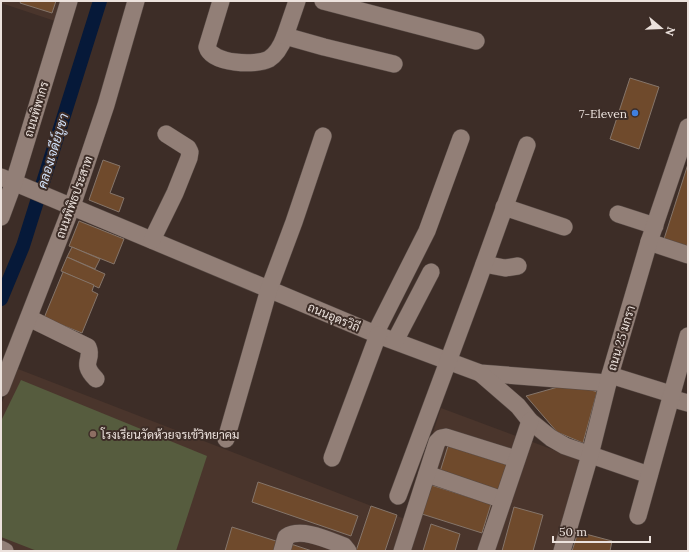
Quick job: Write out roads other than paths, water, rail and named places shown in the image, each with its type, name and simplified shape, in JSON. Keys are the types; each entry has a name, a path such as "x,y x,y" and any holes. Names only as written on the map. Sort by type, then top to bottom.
{"street":[{"name":"ถนนทิพากร","path":"1,217 7,179 69,1"},
{"name":"ถนนพิพิธประสาท","path":"1,388 29,318 65,204 106,104 136,1"},
{"path":"221,1 207,47 208,51 225,60 240,62 261,62 271,58 279,48 285,36 297,1"},
{"path":"323,1 476,41"},
{"path":"285,36 394,64"},
{"name":"ถนน 25 มกรา","path":"562,551 590,455 609,379 649,242 688,127"},
{"path":"152,240 175,193 190,152 188,148 166,134"},
{"path":"226,439 269,289 294,222 323,136"},
{"path":"332,458 376,334 427,231 462,138"},
{"path":"398,496 527,144"},
{"name":"ถนนอุดรวิถี","path":"7,179 376,334 449,360 480,373 609,379 670,396 688,403"},
{"path":"504,207 564,227"},
{"path":"618,214 655,226"},
{"path":"649,242 688,255"},
{"path":"484,264 505,268 518,266"},
{"path":"395,341 431,272"},
{"path":"29,318 88,347 88,369 96,379"},
{"path":"638,516 670,396 688,336"},
{"path":"480,373 518,406 530,421 551,438 565,446 649,475"},
{"path":"486,551 530,421"},
{"path":"402,551 438,442 441,438 446,436 516,459"},
{"path":"427,474 502,500"},
{"path":"282,551 286,537 290,534 303,533 344,546 348,551"},
{"path":"1,549 6,551"}],"waterway":[{"name":"คลองเจดีย์บูชา","path":"1,299 23,246 100,1"}],"place":[{"name":"7-Eleven","path":"635,113"},
{"name":"โรงเรียนวัดห้วยจรเข้วิทยาคม","path":"93,434"}]}
